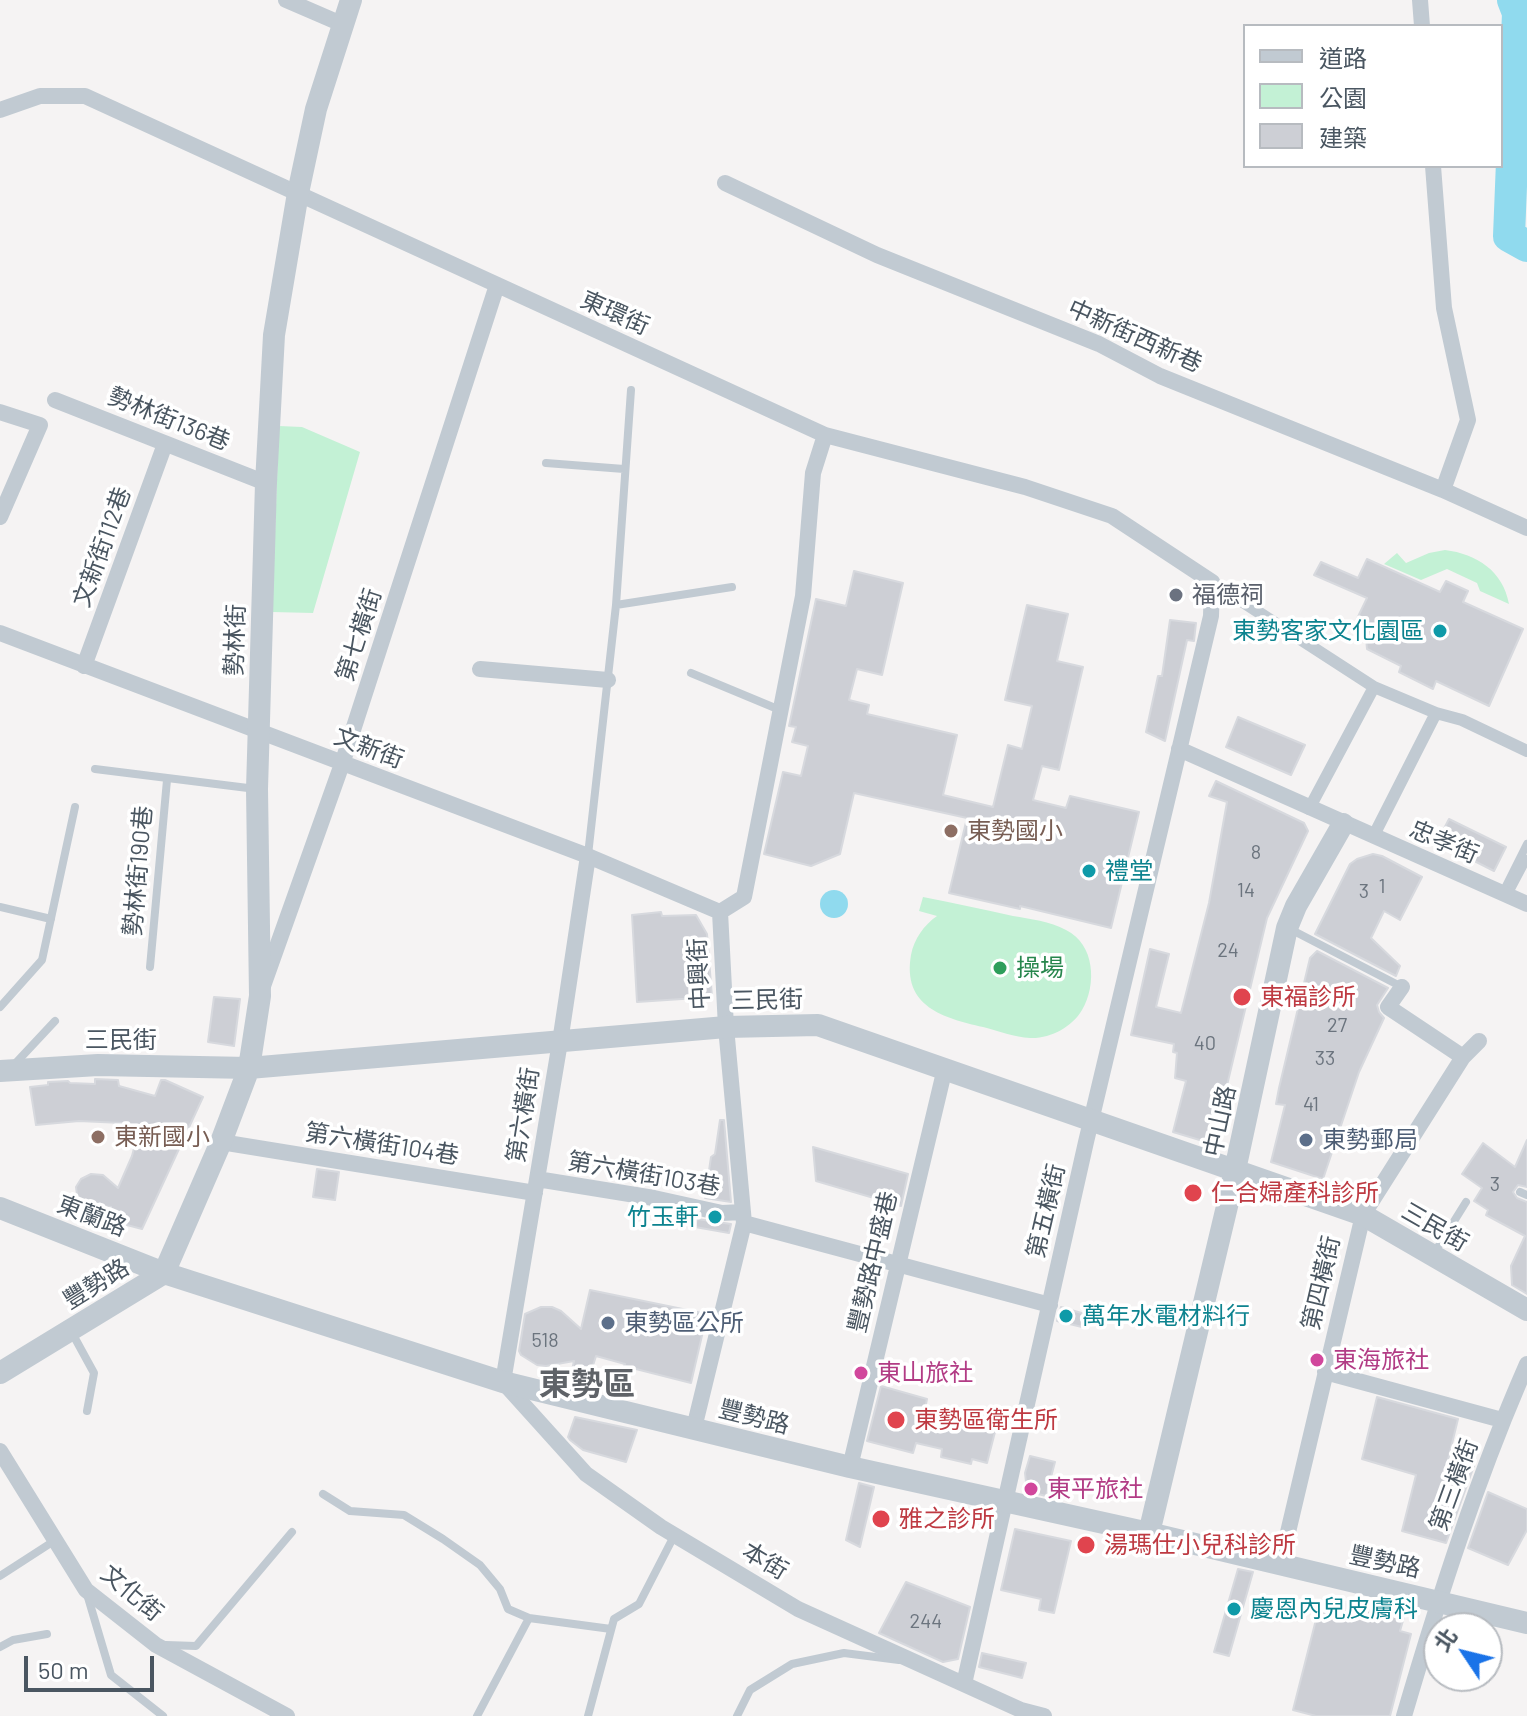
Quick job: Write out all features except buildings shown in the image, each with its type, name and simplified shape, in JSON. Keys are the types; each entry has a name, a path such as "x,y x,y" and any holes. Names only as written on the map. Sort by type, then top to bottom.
{"street":[{"path":"286,0 344,25"},
{"name":"勢林街","path":"164,1273 221,1142 249,1068 260,996 258,731 274,335 316,109 351,0"},
{"path":"1420,0 1422,24"},
{"name":"東環街","path":"0,110 40,96 85,96 825,435 1025,487 1112,516 1212,582"},
{"path":"1433,168 1444,308 1468,420 1443,490"},
{"name":"中新街西新巷","path":"725,183 877,255 1099,344 1160,376 1443,490 1527,528"},
{"name":"第七橫街","path":"260,996 342,764 497,285"},
{"name":"勢林街136巷","path":"55,400 266,483"},
{"path":"0,412 40,425 0,517"},
{"name":"中興街","path":"694,1428 744,1218 726,1027 720,912 744,897 803,596 813,473 825,435"},
{"name":"文新街112巷","path":"84,666 165,444"},
{"path":"1212,582 1374,687 1436,713 1462,720 1527,751"},
{"path":"1212,582 1211,616 1179,749 1343,824"},
{"name":"文新街","path":"1,635 588,856 720,912"},
{"path":"480,669 608,680"},
{"path":"1309,809 1374,687"},
{"path":"1373,837 1436,713"},
{"name":"第五橫街","path":"964,1684 1179,749"},
{"name":"忠孝街","path":"1343,824 1527,904"},
{"name":"中山路","path":"1149,1533 1236,1169 1287,928 1296,906 1343,824"},
{"name":"第六橫街","path":"503,1382 588,856"},
{"path":"1402,987 1388,1007 1463,1057"},
{"name":"三民街","path":"4,1071 98,1065 249,1068 726,1027 818,1025 1363,1215 1527,1310"},
{"name":"第四橫街","path":"1280,1566 1363,1215 1463,1057 1479,1041"},
{"name":"豐勢路中盛巷","path":"850,1467 945,1068"},
{"name":"第六橫街104巷","path":"221,1142 536,1186"},
{"name":"第六橫街103巷","path":"536,1186 654,1198 744,1218 897,1265 1050,1305"},
{"name":"東蘭路","path":"0,1208 164,1273"},
{"name":"豐勢路","path":"0,1373 164,1273 503,1382 850,1467 1149,1533 1527,1623"},
{"name":"第三橫街","path":"1404,1716 1438,1600 1502,1420 1527,1364"},
{"path":"1325,1372 1502,1420"},
{"name":"本街","path":"503,1382 586,1474 675,1535 798,1609 1021,1710 1044,1716"},
{"name":"文化街","path":"0,1451 86,1590 156,1645 287,1716"}],"lane":[{"path":"588,856 616,605 631,390"},
{"path":"546,463 624,469"},
{"path":"616,605 732,587"},
{"path":"691,673 781,710"},
{"name":"勢林街190巷","path":"95,769 257,789"},
{"name":"勢林街190巷","path":"150,967 167,780"},
{"path":"0,1007 42,960 75,807"},
{"path":"1505,894 1527,844"},
{"path":"1505,894 1527,859"},
{"path":"0,907 51,919"},
{"path":"1287,928 1402,987"},
{"path":"4,1071 55,1021"},
{"path":"1432,1256 1466,1202"},
{"path":"71,1330 94,1373 87,1411"},
{"path":"323,1494 350,1511 404,1515 417,1523 480,1565 500,1589 508,1609 529,1618 611,1629"},
{"path":"156,1645 196,1646 292,1532"},
{"path":"588,1716 614,1619 639,1604 675,1535"},
{"path":"0,1576 54,1541"},
{"path":"86,1590 111,1675 163,1716"},
{"path":"477,1716 529,1618"},
{"path":"0,1647 13,1640 47,1634"},
{"path":"737,1716 750,1690 792,1664 844,1653 916,1662"}],"green space":[{"path":"279,426 302,427 360,452 313,613 272,612"},
{"path":"1445,550 1468,555 1487,566 1501,582 1509,604 1480,591 1477,583 1447,569 1421,580 1384,564 1397,553 1406,563"},
{"path":"923,897 1047,922 1076,936 1088,955 1091,977 1087,1000 1078,1016 1053,1034 1030,1038 954,1019 929,1007 913,987 910,973 914,943 937,916 919,911"}],"water":[{"path":"834,890 844,894 848,904 844,914 834,918 824,914 820,904 824,894"}],"waterway":[{"path":"1513,0 1518,13 1509,236 1527,246"}],"place":[{"name":"福德祠","path":"1176,595"},
{"name":"東勢客家文化園區","path":"1440,631"},
{"name":"東勢國小","path":"951,831"},
{"name":"禮堂","path":"1089,871"},
{"name":"操場","path":"1000,968"},
{"name":"東福診所","path":"1242,997"},
{"name":"東新國小","path":"98,1137"},
{"name":"東勢郵局","path":"1306,1140"},
{"name":"仁合婦產科診所","path":"1193,1193"},
{"name":"竹玉軒","path":"715,1217"},
{"name":"萬年水電材料行","path":"1066,1316"},
{"name":"東勢區公所","path":"608,1323"},
{"name":"東海旅社","path":"1317,1360"},
{"name":"東山旅社","path":"861,1373"},
{"name":"東勢區衛生所","path":"896,1420"},
{"name":"東平旅社","path":"1031,1489"},
{"name":"雅之診所","path":"881,1519"},
{"name":"湯瑪仕小兒科診所","path":"1086,1545"},
{"name":"慶恩內兒皮膚科","path":"1234,1609"}],"district":[{"name":"東勢區","path":"587,1384"}]}
